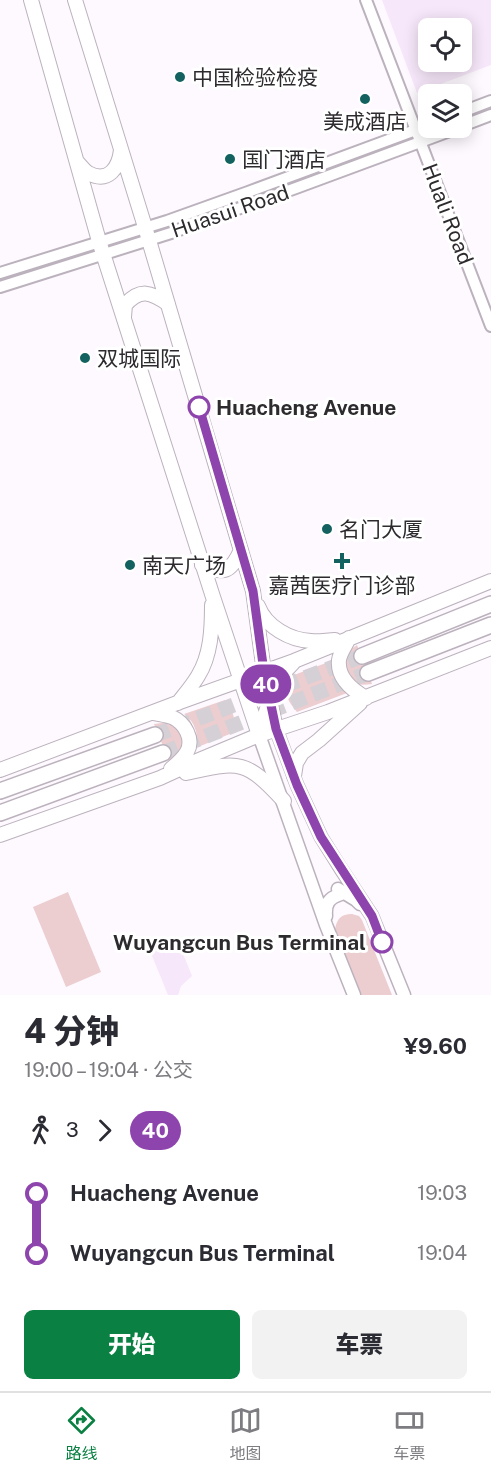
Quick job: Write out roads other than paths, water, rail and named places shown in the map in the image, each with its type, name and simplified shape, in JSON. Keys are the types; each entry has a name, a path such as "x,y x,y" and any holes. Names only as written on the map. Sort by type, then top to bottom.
{"highway":[{"path":"362,656 491,604"},
{"path":"368,674 491,625"},
{"path":"0,791 155,735"},
{"path":"0,813 163,753"}],"main road":[{"path":"31,0 101,248 202,565 259,735 354,995"},
{"path":"75,0 259,610 274,627 297,639 310,641 350,638"},
{"path":"76,161 88,173 100,176 112,172 119,163 122,150"},
{"path":"124,319 124,305 132,296 145,292 168,304"},
{"path":"202,565 214,570 225,571 236,562 241,550"},
{"path":"0,770 294,661 491,581"},
{"path":"253,591 264,672 276,729 321,837 372,916 404,995"},
{"path":"177,703 204,666 210,644 213,597"},
{"path":"350,638 339,660 340,669 348,686 366,698"},
{"path":"0,835 160,778 259,735 366,698 491,648"},
{"path":"259,735 281,676 294,661"},
{"path":"238,744 251,726 261,696 264,672"},
{"path":"294,776 296,763 302,753 366,698"},
{"path":"152,713 173,717 180,722 186,728 190,741 186,755 160,778"},
{"path":"160,778 213,766 238,765 258,776 284,801"},
{"path":"327,925 326,905 333,897 341,894 338,889 356,900 372,916"}],"street":[{"name":"Huali Road","path":"366,0 491,326"},
{"path":"472,108 491,101"},
{"name":"Huasui Road","path":"472,122 491,115"},
{"name":"Huasui Road","path":"147,233 248,192 416,130"},
{"name":"Huasui Road","path":"0,287 101,248 285,192 431,138"},
{"name":"Huasui Road","path":"0,273 101,248"}],"tunnel":[{"path":"155,735 362,656"},
{"path":"163,753 368,673"}],"place":[{"name":"中国检验检疫","path":"180,77"},
{"name":"美成酒店","path":"365,99"},
{"name":"国门酒店","path":"230,159"},
{"name":"双城国际","path":"85,358"},
{"name":"Huacheng Avenue","path":"199,407"},
{"name":"名门大厦","path":"327,529"},
{"name":"嘉茜医疗门诊部","path":"342,561"},
{"name":"南天广场","path":"130,565"},
{"name":"Wuyangcun Bus Terminal","path":"382,942"}]}
